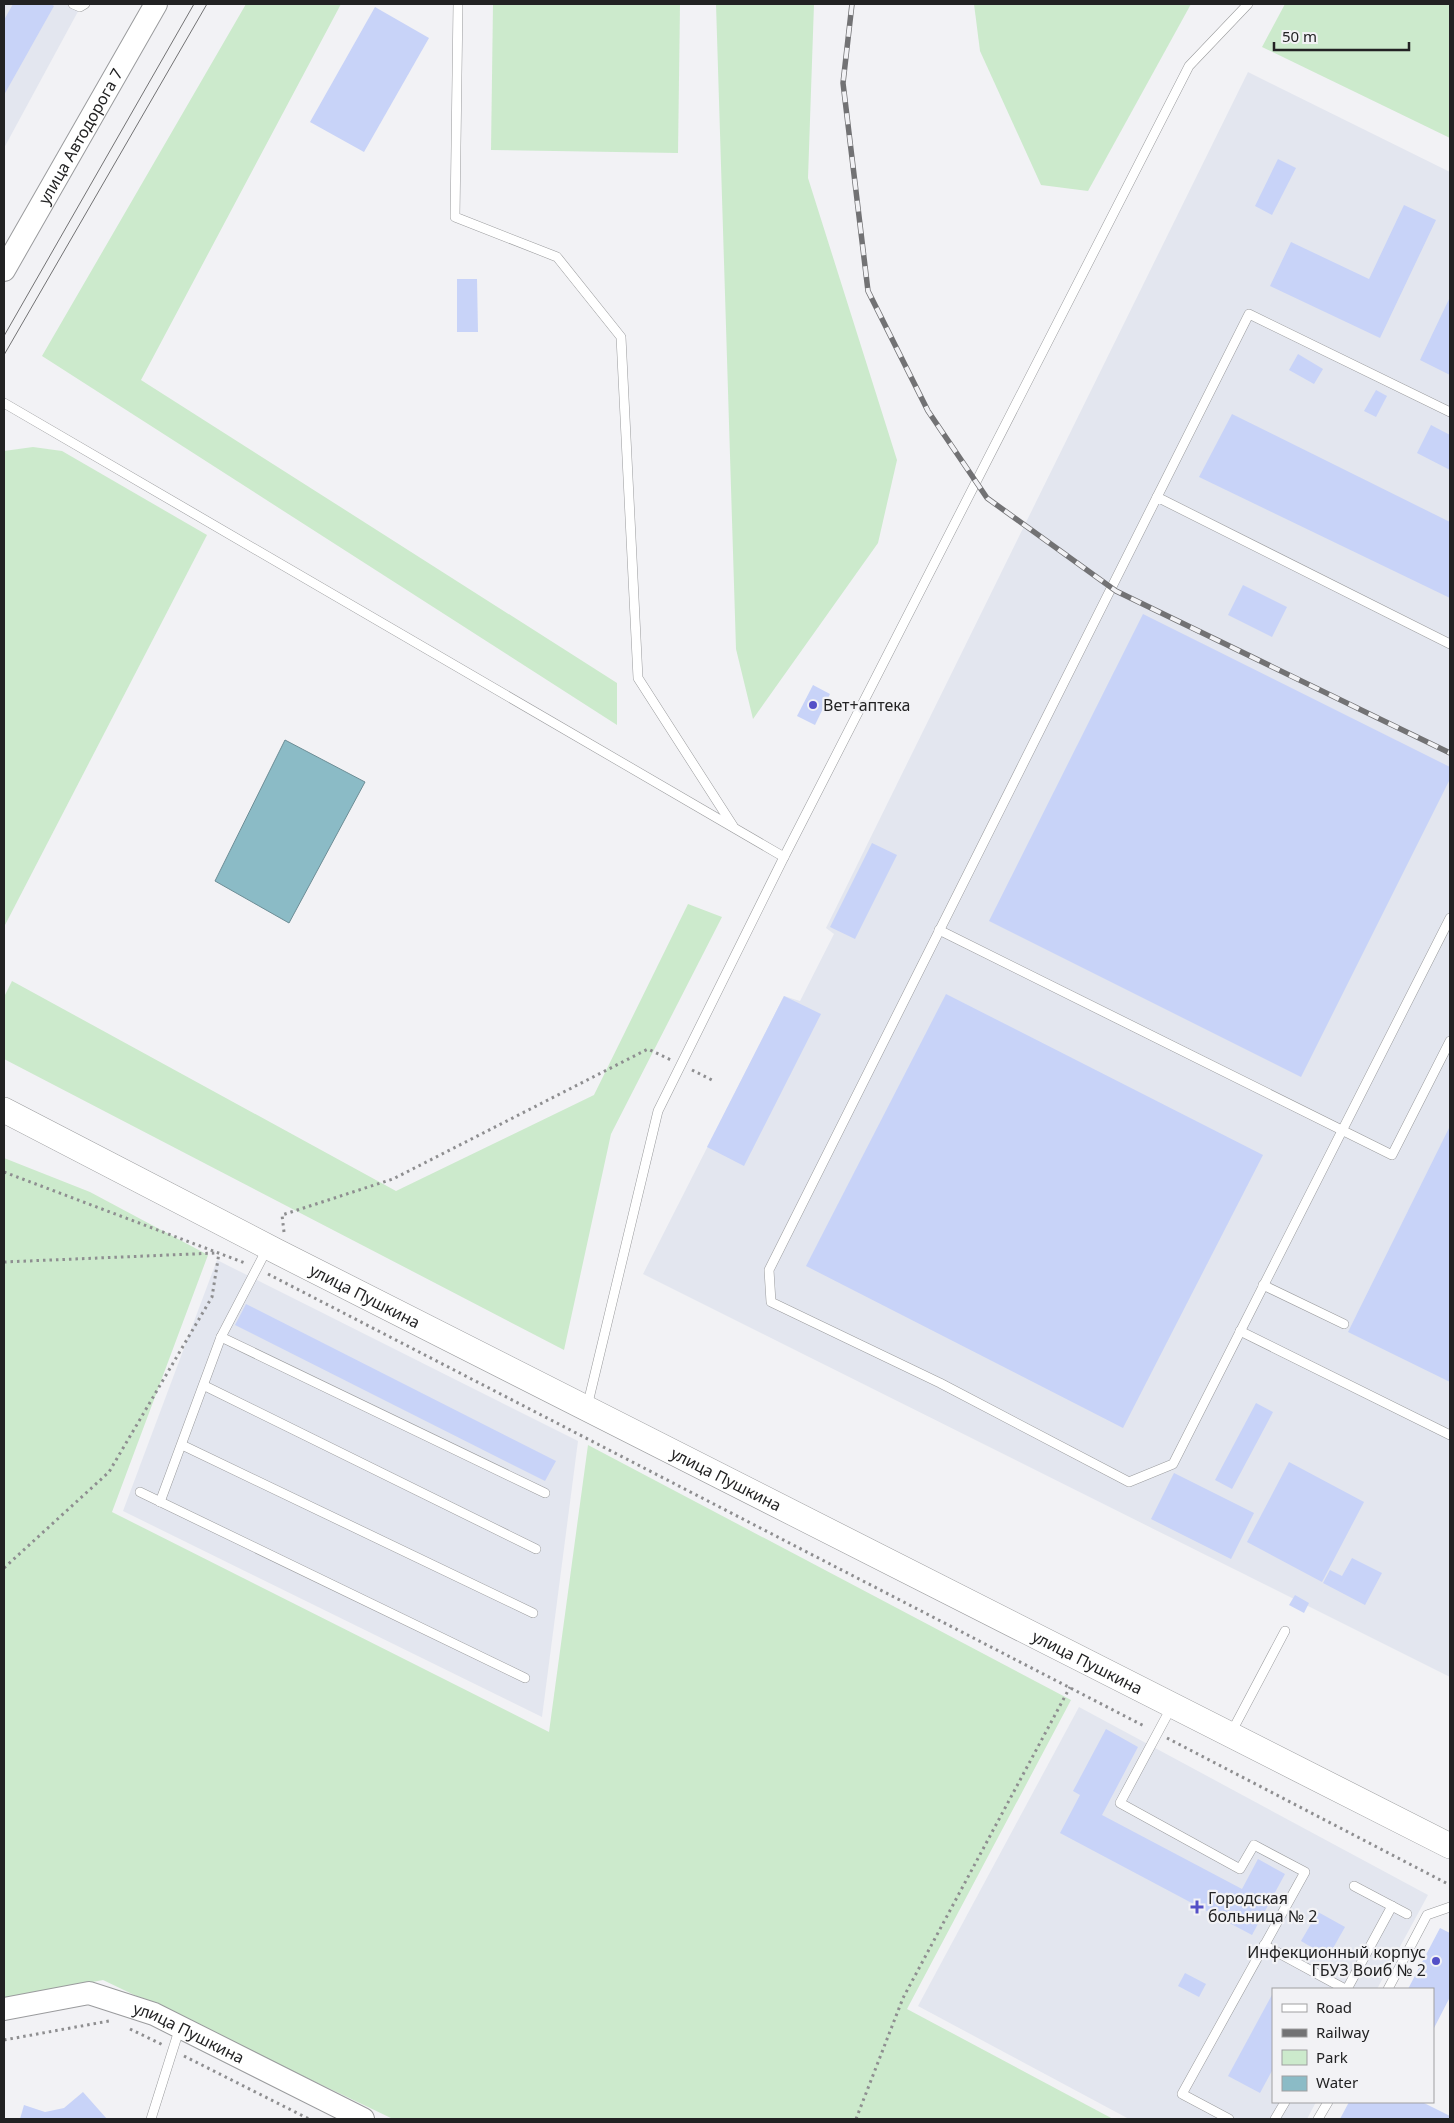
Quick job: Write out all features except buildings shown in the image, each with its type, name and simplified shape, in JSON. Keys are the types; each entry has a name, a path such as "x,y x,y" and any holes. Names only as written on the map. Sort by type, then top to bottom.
{"main road":[{"name":"улица Пушкина","path":"4,1110 1450,1846"}],"street":[{"name":"улица Автодорога 7","path":"4,270 154,4"},
{"name":"улица Пушкина","path":"4,2010 89,1992 154,2014 363,2119"}],"lane":[{"path":"73,4 80,7 85,4"},
{"path":"458,4 455,216 557,257 621,337 638,678 733,826"},
{"path":"587,1408 658,1112 784,857 1189,66 1248,4"},
{"path":"1450,412 1249,314 769,1270 771,1302 940,1383 1129,1482 1173,1464 1450,918"},
{"path":"4,403 784,857"},
{"path":"1157,497 1450,644"},
{"path":"940,930 1392,1155 1450,1041"},
{"path":"160,1502 222,1337 257,1268 272,1248"},
{"path":"1264,1285 1344,1324"},
{"path":"1240,1331 1450,1435"},
{"path":"222,1337 545,1493"},
{"path":"205,1386 536,1549"},
{"path":"182,1445 532,1614"},
{"path":"140,1492 525,1678"},
{"path":"1230,1735 1285,1631"},
{"path":"1172,1706 1120,1804 1240,1869 1254,1845 1305,1872 1182,2094 1229,2119"},
{"path":"1354,1886 1407,1914"},
{"path":"1347,1988 1392,1906"},
{"path":"1389,1988 1427,1915 1450,1907"},
{"path":"1264,1945 1344,1988"},
{"path":"151,2119 180,2027"},
{"path":"1275,2119 1284,2103"},
{"path":"1318,2119 1327,2103"}],"path":[{"path":"272,1248 284,1232 282,1214 392,1180 648,1049 714,1081"},
{"path":"4,1172 257,1268 1450,1885"},
{"path":"4,1262 219,1253"},
{"path":"4,1568 109,1472 212,1297 219,1253"},
{"path":"857,2118 903,1998 1070,1687"}],"shaded area":[{"path":"4,4 82,4 4,148"},
{"path":"1248,72 1450,172 1450,1677 643,1274 784,996 800,1001 834,934 826,928"},
{"path":"217,1260 578,1441 542,1717 123,1511"},
{"name":"Городская больница № 2","path":"1079,1707 1428,1895 1378,1988 1272,1988 1272,2103 1315,2103 1307,2119 1129,2119 918,2006"}],"green space":[{"path":"246,4 341,4 141,380 617,683 617,725 42,356"},
{"path":"493,4 680,4 678,153 491,150"},
{"path":"716,4 814,4 808,178 897,460 878,543 753,719 736,649"},
{"path":"974,4 1191,4 1088,191 1041,185 980,51"},
{"path":"1285,4 1450,4 1450,138 1262,47"},
{"path":"33,447 62,451 207,535 4,927 4,451"},
{"path":"688,904 722,917 611,1134 564,1350 4,1059 4,997 12,981 396,1191 594,1095"},
{"path":"4,1158 90,1192 208,1255 112,1512 549,1732 588,1445 1071,1700 907,2009 1113,2119 393,2119 103,1980 4,1999"}],"water":[{"path":"285,740 365,782 289,923 215,881"}],"tram line":[{"path":"4,336 194,4"},
{"path":"4,355 207,4"}],"railway":[{"path":"852,4 843,83 868,291 928,411 987,498 1116,591 1450,753"}],"place":[{"name":"Вет+аптека","path":"813,705"},
{"name":"Городская больница № 2","path":"1197,1907"},
{"name":"Инфекционный корпус ГБУЗ Воиб № 2","path":"1436,1961"}]}
